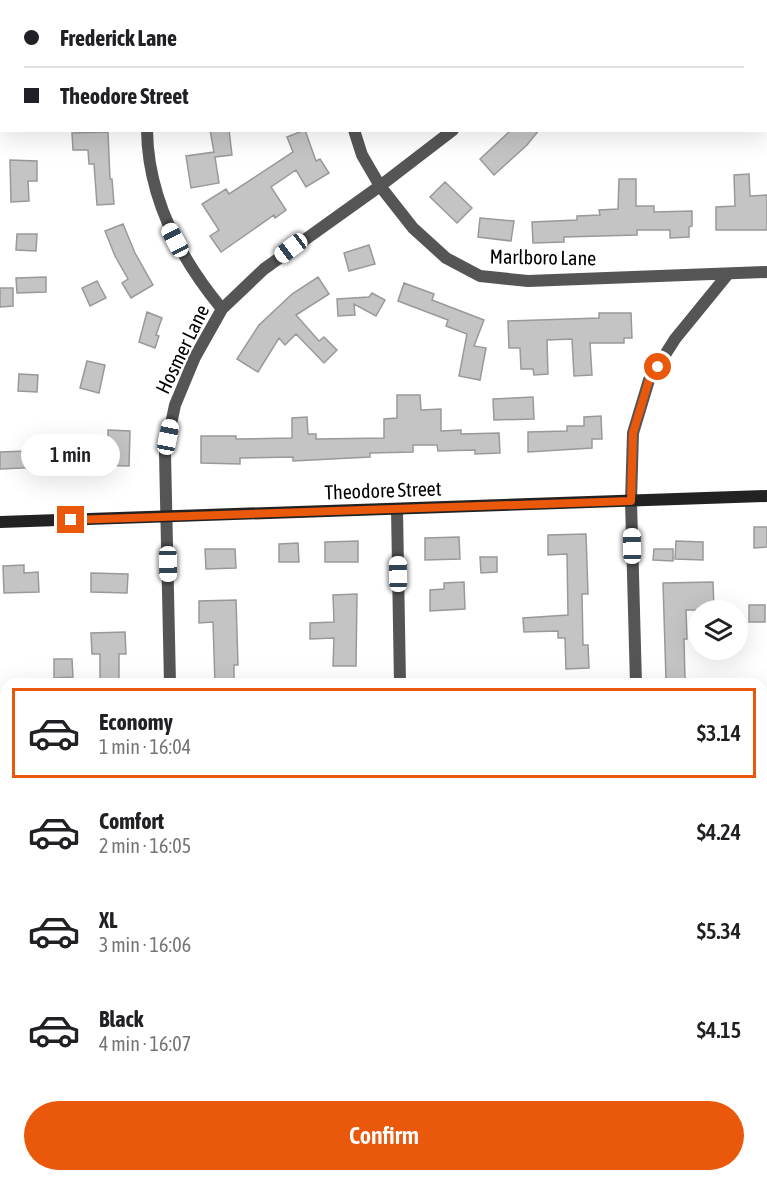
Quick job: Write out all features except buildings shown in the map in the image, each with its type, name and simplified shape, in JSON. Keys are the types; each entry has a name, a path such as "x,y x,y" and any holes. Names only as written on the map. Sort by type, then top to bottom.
{"main road":[{"name":"Theodore Street","path":"0,522 767,496"}],"street":[{"path":"147,132 152,180 168,227 192,270 222,309"},
{"name":"Marlboro Lane","path":"355,132 362,155 380,186 413,228 446,258 480,276 528,281 767,272"},
{"name":"Hosmer Lane","path":"170,678 165,453 175,405 195,357 222,309 249,282 282,255 380,186 450,132"},
{"path":"636,678 631,501 633,433 649,380 675,339 728,274"},
{"path":"397,509 400,678"}],"route":[{"path":"71,520 631,501 633,433 649,380 658,367"}]}
